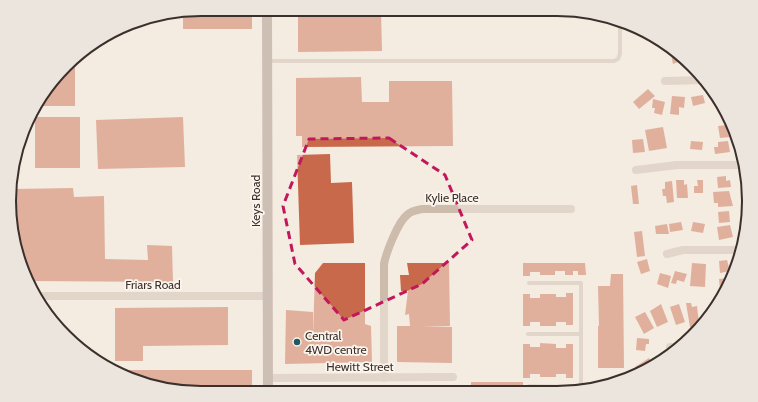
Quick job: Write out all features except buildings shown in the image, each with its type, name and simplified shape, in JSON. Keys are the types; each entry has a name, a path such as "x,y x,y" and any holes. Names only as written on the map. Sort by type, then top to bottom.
{"street":[{"name":"Keys Road","path":"267,16 268,386"},
{"path":"665,81 697,80"},
{"path":"636,170 677,165 738,165"},
{"name":"Kylie Place","path":"384,378 384,264 386,255 405,216 415,210 422,209 571,209"},
{"path":"667,254 683,250 736,250"},
{"name":"Friars Road","path":"42,296 268,296"},
{"name":"Hewitt Street","path":"268,378 453,377"}],"lane":[{"path":"267,62 614,61 618,59 620,54 620,27"},
{"path":"529,282 581,283 581,384"},
{"path":"528,334 581,334"}],"highlighted area":[{"path":"389,138 445,175 472,240 422,284 344,320 295,264 283,206 309,139"}],"place":[{"name":"Central 4WD centre","path":"297,342"}]}
